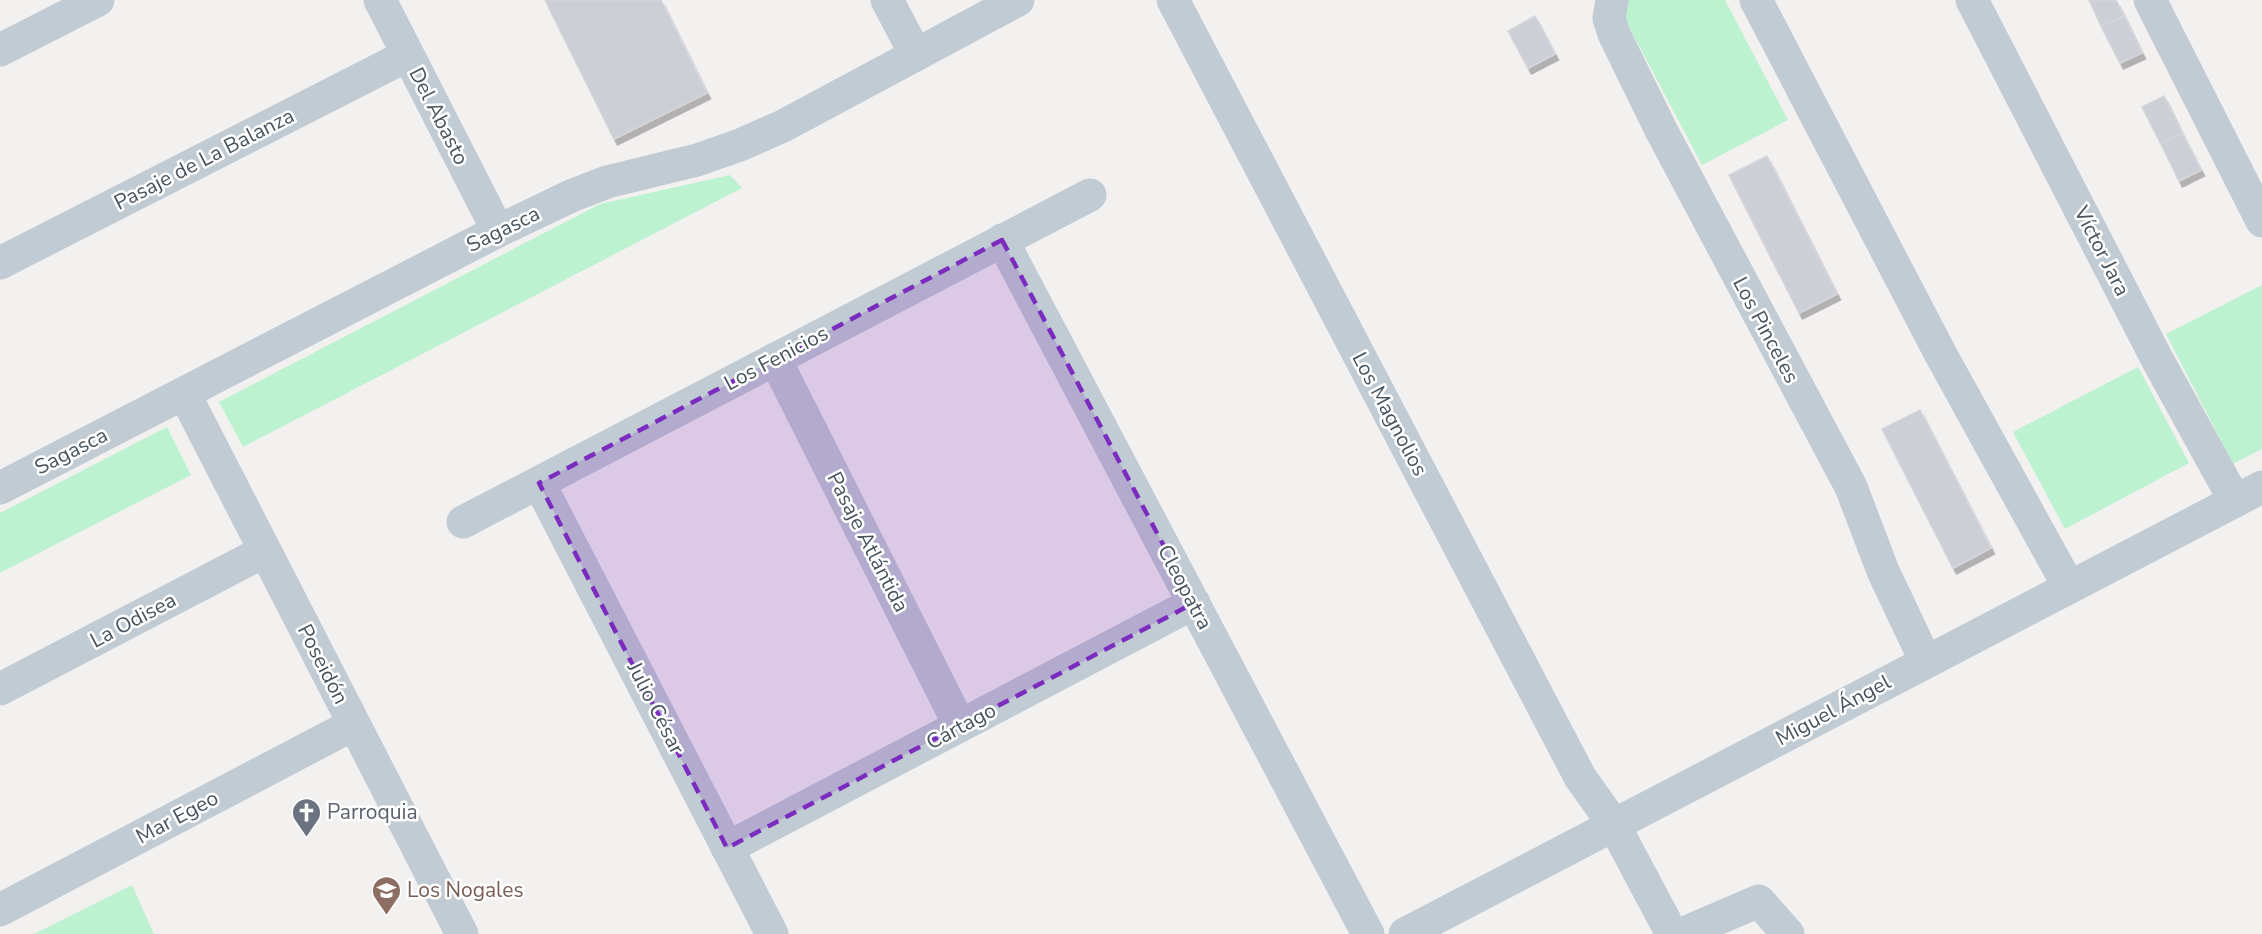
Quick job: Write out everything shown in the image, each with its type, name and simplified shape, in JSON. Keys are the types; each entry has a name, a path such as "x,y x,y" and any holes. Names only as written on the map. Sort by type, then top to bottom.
{"street":[{"path":"0,50 98,0"},
{"name":"Del Abasto","path":"380,0 498,231"},
{"path":"887,0 916,55"},
{"name":"Sagasca","path":"0,488 498,231 571,196 607,182 698,160 740,146 783,126 1018,0"},
{"name":"Los Magnolios","path":"1173,0 1580,777 1614,825 1672,934"},
{"name":"Los Pinceles","path":"1612,0 1609,18 1614,34 1661,130 1851,487 1883,571 1926,662"},
{"path":"1756,0 1940,353 2069,587"},
{"name":"Víctor Jara","path":"1971,0 2152,348 2248,494"},
{"path":"2150,0 2262,221"},
{"name":"Pasaje de La Balanza","path":"0,263 408,55"},
{"name":"Los Fenicios","path":"463,522 1090,195"},
{"name":"Cleopatra","path":"1002,240 1368,934"},
{"name":"Pasaje Atlántida","path":"775,359 960,726"},
{"name":"Poseidón","path":"184,393 462,934"},
{"name":"Julio César","path":"539,483 772,934"},
{"name":"Miguel Ángel","path":"1405,934 2248,494"},
{"name":"La Odisea","path":"0,689 265,551"},
{"name":"Cártago","path":"727,848 1194,603"},
{"name":"Mar Egeo","path":"0,910 354,724"},
{"path":"1682,934 1759,901 1788,934"}],"highlighted area":[{"path":"1002,240 1194,603 727,848 539,483"}],"green space":[{"path":"1624,0 1725,0 1788,120 1702,165 1619,8"},
{"path":"730,175 742,188 243,447 219,402 600,204"},
{"path":"2262,285 2262,449 2233,464 2166,334"},
{"path":"2138,367 2189,463 2065,529 2013,432"},
{"path":"167,427 191,475 0,573 0,513"},
{"path":"132,885 154,934 34,934"}],"building":[{"path":"545,0 661,0 707,93 614,139"},
{"path":"2089,0 2116,0 2124,16 2101,26"},
{"path":"1535,16 1555,54 1528,68 1508,31"},
{"path":"2124,16 2142,53 2120,63 2101,26"},
{"path":"2164,96 2182,133 2161,144 2142,107"},
{"path":"2182,133 2201,170 2179,181 2161,144"},
{"path":"1767,156 1837,294 1799,313 1729,175"},
{"path":"1920,410 1991,548 1953,568 1882,429"}],"place":[{"name":"Parroquia","path":"306,838"},
{"name":"Los Nogales","path":"386,916"}]}
